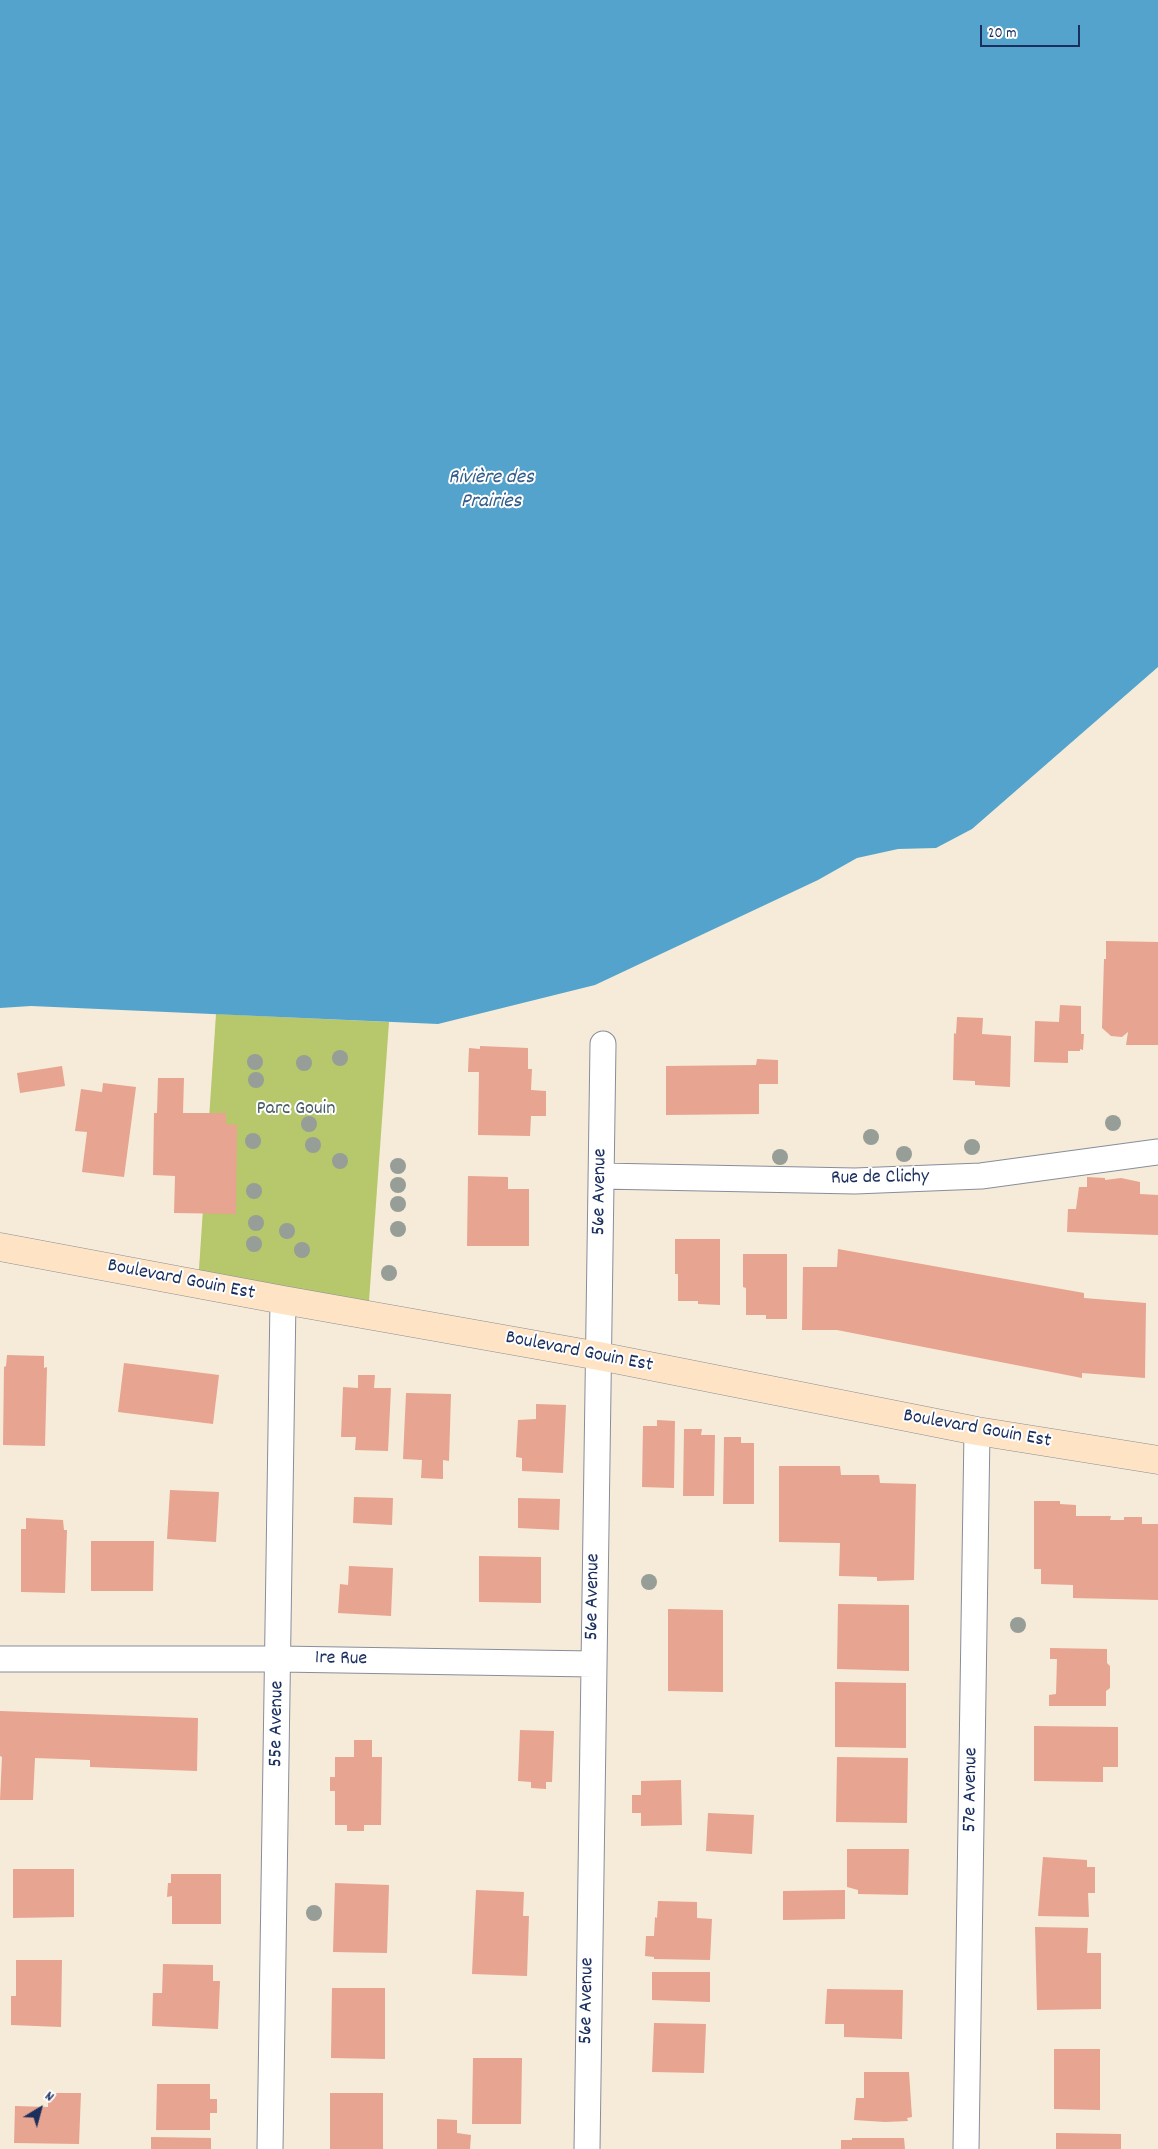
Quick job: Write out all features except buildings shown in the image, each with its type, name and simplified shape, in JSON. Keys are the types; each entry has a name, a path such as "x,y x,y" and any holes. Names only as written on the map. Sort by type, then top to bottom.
{"street":[{"name":"56e Avenue","path":"587,2149 592,1664 599,1356 603,1044"},
{"name":"Rue de Clichy","path":"601,1176 856,1181 981,1176 1158,1152"},
{"name":"Boulevard Gouin Est","path":"0,1247 599,1356 977,1431 1158,1460"},
{"name":"55e Avenue","path":"270,2149 283,1300"},
{"name":"57e Avenue","path":"966,2149 977,1431"},
{"name":"1re Rue","path":"0,1659 279,1659 592,1664"}],"green space":[{"name":"Parc Gouin","path":"216,1014 389,1022 368,1315 198,1284"}],"water":[{"name":"Rivière des Prairies","path":"0,0 1158,0 1158,667 972,829 936,848 898,849 857,858 818,880 595,985 438,1024 31,1006 0,1008"}]}
